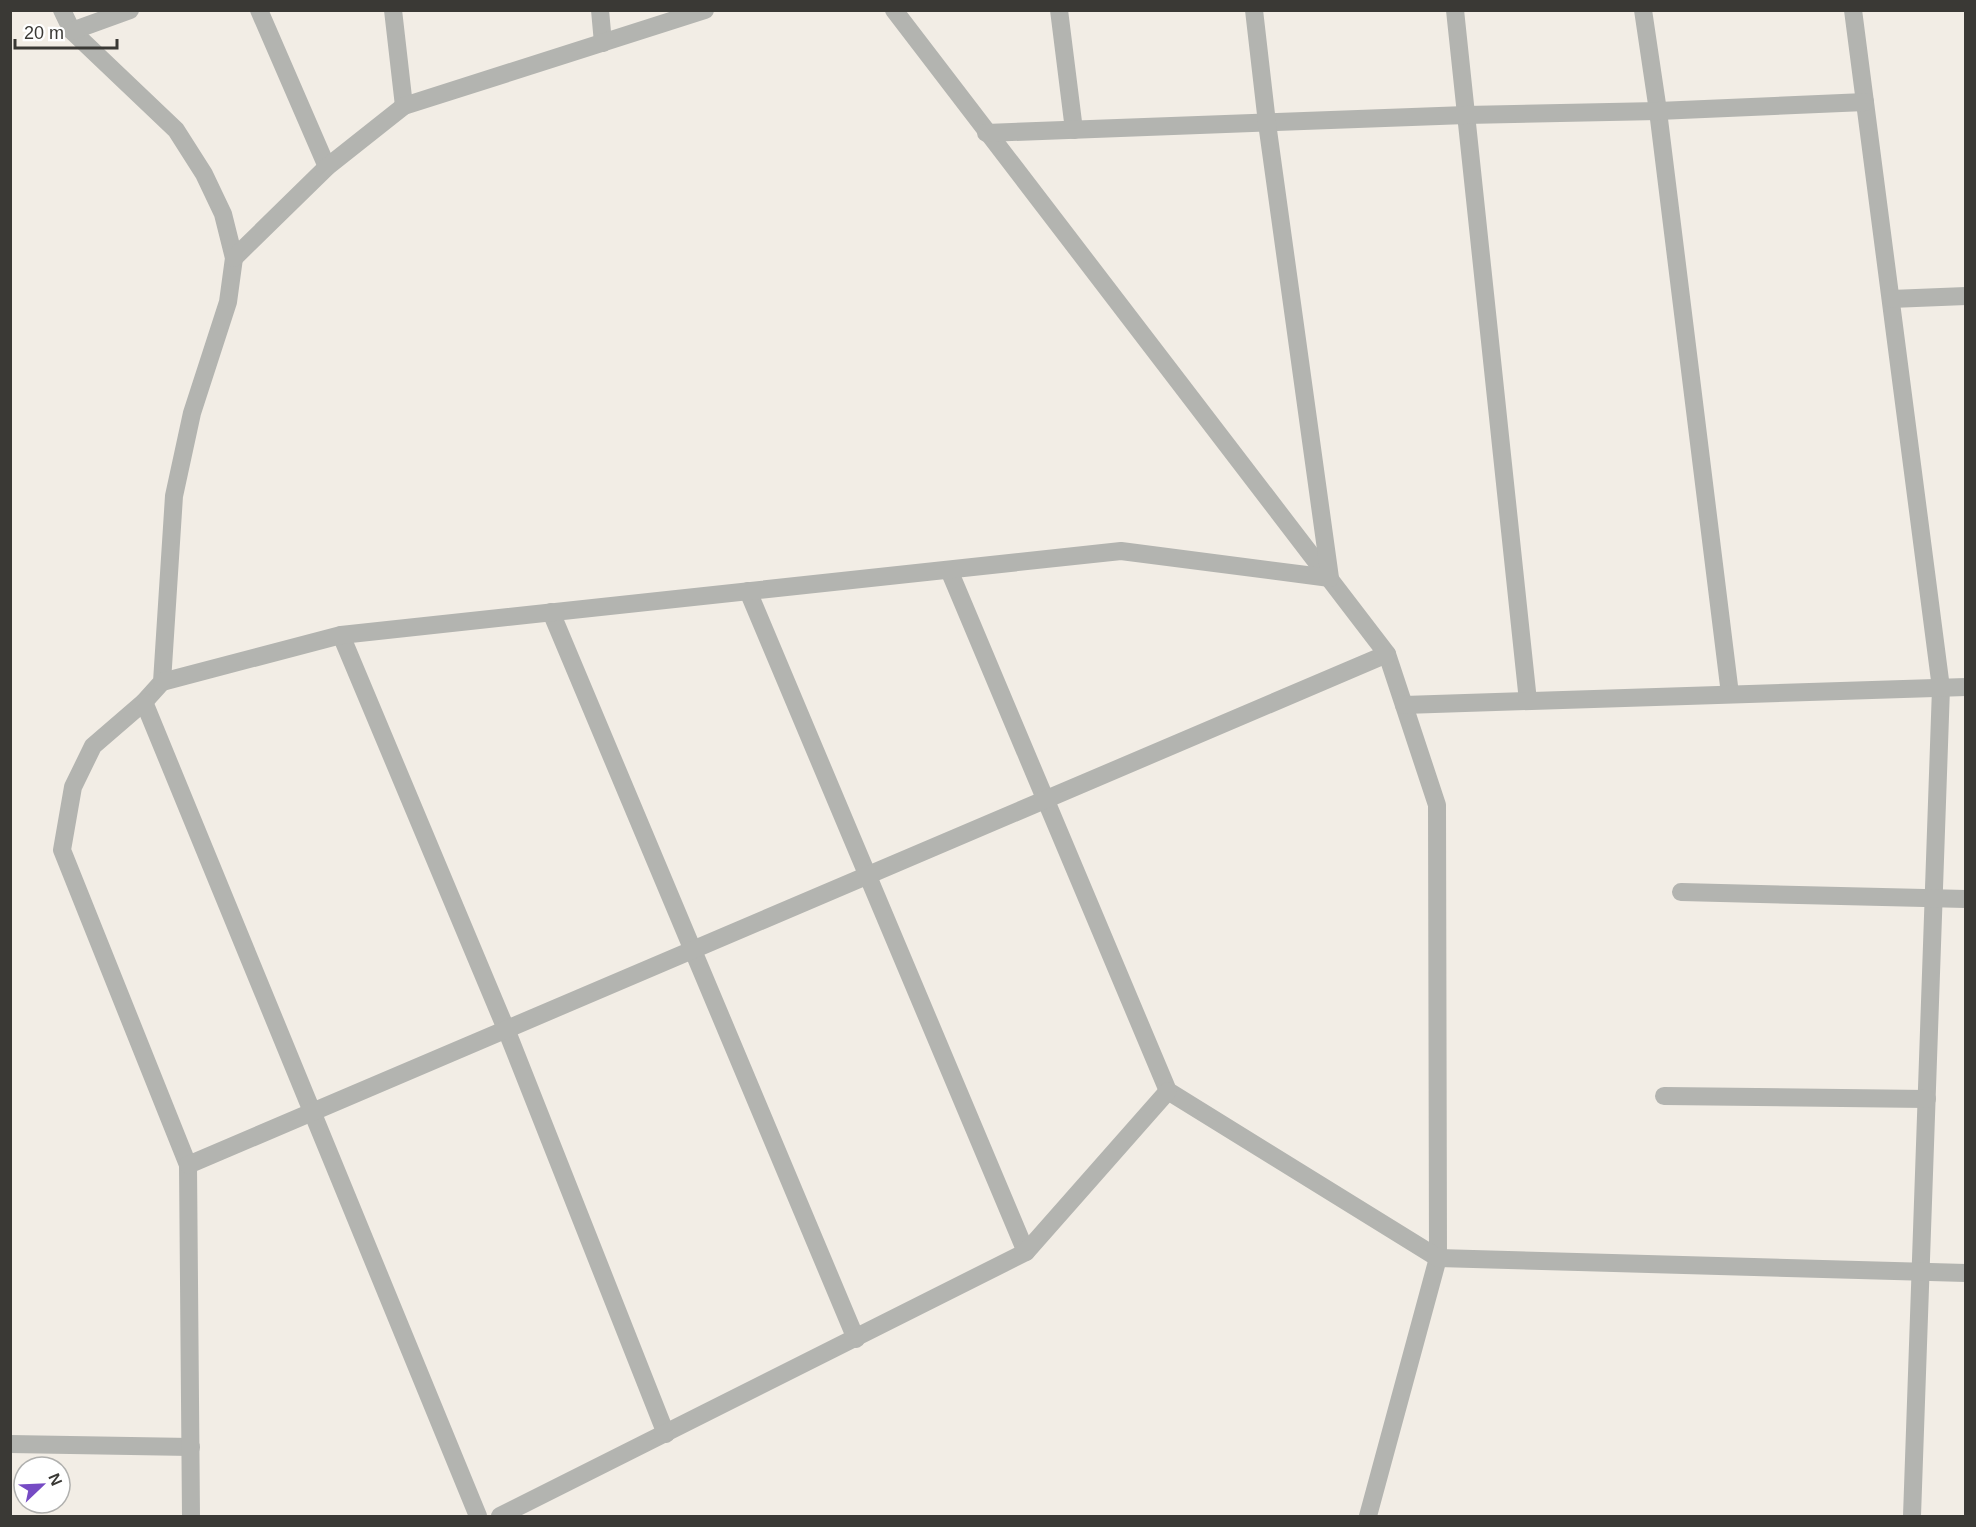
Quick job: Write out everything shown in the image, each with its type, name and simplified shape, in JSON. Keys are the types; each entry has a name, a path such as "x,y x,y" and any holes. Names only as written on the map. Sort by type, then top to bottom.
{"street":[{"path":"62,10 72,31 176,130 204,174 223,214 234,258 228,302 192,413 174,496 162,682"},
{"path":"72,31 130,10"},
{"path":"259,10 327,167"},
{"path":"393,10 404,106"},
{"path":"600,10 603,43"},
{"path":"234,258 327,167 404,106 705,10"},
{"path":"894,10 1387,654 1437,806 1438,1258 1368,1516"},
{"path":"1059,10 1074,130"},
{"path":"1254,10 1267,123 1330,578"},
{"path":"1455,10 1528,701"},
{"path":"1643,10 1658,111 1730,694"},
{"path":"1853,10 1941,688 1912,1516"},
{"path":"986,133 1865,102"},
{"path":"1891,299 1965,296"},
{"path":"191,1516 188,1165 62,850 73,787 93,746 144,702 162,682 341,635 1121,551 1330,578"},
{"path":"949,570 1168,1091 1438,1258 1965,1273"},
{"path":"748,591 1026,1252"},
{"path":"551,612 856,1339"},
{"path":"341,635 506,1029 666,1434"},
{"path":"188,1165 1387,654"},
{"path":"1404,705 1965,687"},
{"path":"144,702 478,1516"},
{"path":"1681,892 1965,899"},
{"path":"500,1516 1026,1252 1168,1091"},
{"path":"1664,1096 1927,1099"},
{"path":"10,1444 191,1447"}]}
